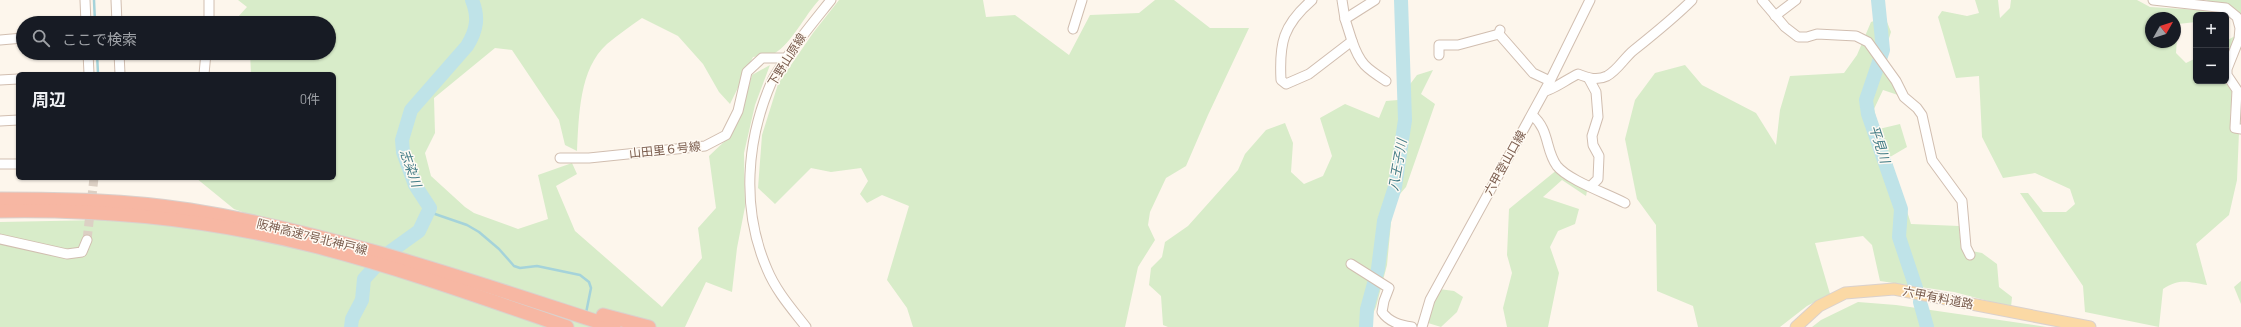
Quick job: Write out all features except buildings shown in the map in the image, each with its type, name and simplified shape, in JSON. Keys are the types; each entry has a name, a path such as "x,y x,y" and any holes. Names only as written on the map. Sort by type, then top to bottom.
{"highway":[{"name":"阪神高速7号北神戸線","path":"0,199 142,204 376,263 552,324 567,327"},
{"name":"阪神高速7号北神戸線","path":"0,210 38,210 189,216 304,232 500,289 544,305 614,327"},
{"path":"544,305 561,305 650,327"}],"main road":[{"name":"六甲有料道路","path":"1796,327 1819,306 1845,293 1894,289 2090,327"}],"street":[{"path":"85,0 86,16"},
{"path":"116,0 117,16"},
{"path":"204,0 209,0 209,16"},
{"name":"下野山原線","path":"806,327 788,305 767,270 753,225 749,181 755,129 772,80 803,34 831,0"},
{"path":"1073,29 1082,0"},
{"path":"1312,0 1301,9 1283,36 1280,64 1283,82 1286,84 1309,74 1352,40"},
{"path":"1342,0 1345,19 1358,57 1366,68 1386,81"},
{"path":"1345,19 1375,0"},
{"name":"六甲登山口線","path":"1422,327 1430,300 1545,91 1590,0"},
{"path":"1545,91 1550,91 1563,81 1578,74 1589,79 1607,76 1634,50 1676,16 1692,0"},
{"path":"1762,0 1775,16 1798,37 1807,37 1817,34 1856,36 1868,42 1896,81 1904,97 1922,115 1932,160 1962,201 1966,248 1970,256"},
{"path":"1775,16 1796,0"},
{"path":"2154,0 2185,1 2226,8 2237,17 2240,28 2239,39 2227,69 2227,75 2237,90 2235,128 2241,129"},
{"path":"1439,55 1439,45 1458,45 1500,32 1533,73 1550,81"},
{"path":"0,40 16,39"},
{"name":"山田里６号線","path":"560,158 589,158 705,146 726,135 738,111 747,72 762,58 787,58"},
{"path":"88,60 89,72"},
{"path":"119,60 120,72"},
{"path":"204,72 205,60"},
{"path":"0,80 16,79"},
{"path":"1589,79 1596,92 1598,117 1592,136 1593,145 1599,156 1598,179 1591,186"},
{"path":"1532,115 1541,122 1558,166 1578,181 1625,203"},
{"path":"0,121 16,120"},
{"path":"0,164 16,164"},
{"path":"0,239 67,254 82,252 87,240"},
{"path":"1351,264 1390,288 1384,301 1382,312 1385,318 1398,324 1412,327"}],"green space":[{"path":"238,0 819,0 781,49 773,54 753,57 730,104 719,92 703,64 678,36 642,18 607,44 598,54 591,66 582,94 577,151 565,145 559,120 512,50 495,48 434,98 435,133 425,153 431,176 465,207 474,213 518,229 548,219 538,175 572,163 577,174 556,186 575,231 662,307 702,258 698,228 716,208 709,156 728,138 744,102 752,75 770,65 755,105 744,153 745,207 737,248 732,292 706,282 685,327 0,327 0,222 151,219 241,236 248,214 234,209 198,180 336,180 336,72 251,72 250,60 336,60 336,16 239,16 247,7"},
{"path":"839,0 983,0 986,17 1015,15 1069,55 1090,15 1139,13 1155,0 1174,0 1210,28 1249,28 1186,166 1166,178 1150,212 1148,225 1155,240 1138,267 1125,327 913,327 907,308 887,280 909,206 882,195 867,203 860,194 868,181 861,168 831,172 811,168 775,204 758,188 762,135 778,84 813,33"},
{"path":"1975,0 1998,0 2000,18 2010,8 2011,0 2137,0 2150,7 2219,12 2193,12 2193,22 2181,24 2181,12 2145,12 2145,48 2176,48 2176,53 2186,63 2193,60 2193,84 2226,84 2232,91 2230,121 2239,132 2237,180 2229,215 2196,244 2207,285 2179,282 2163,289 2159,327 2085,312 2083,286 2020,193 2028,193 2043,212 2066,212 2075,204 2070,189 2035,173 2003,178 1982,137 1979,76 1956,78 1938,17 1942,11 1967,16 1979,13"},
{"path":"2206,0 2241,0 2241,31 2236,13"},
{"path":"1885,17 1891,32 1881,63 1901,96 1883,90 1874,109 1879,129 1900,124 1907,147 1890,157 1911,224 1959,226 1961,249 1982,253 1997,264 1999,287 2012,297 2011,307 1954,292 1880,281 1872,245 1863,236 1815,243 1830,294 1807,306 1780,327 1698,327 1693,306 1657,291 1656,225 1637,199 1625,139 1635,100 1655,73 1685,65 1702,85 1756,113 1776,145 1780,110 1790,76 1844,73 1857,55 1871,22"},
{"path":"2235,36 2229,52 2229,48 2229,39"},
{"path":"1433,70 1421,94 1435,104 1406,187 1393,202 1387,265 1376,307 1367,327 1168,327 1163,325 1161,296 1149,285 1151,268 1162,257 1165,242 1188,226 1238,170 1245,154 1266,130 1285,123 1293,143 1291,172 1304,184 1323,176 1332,156 1320,118 1345,104 1379,118 1386,101 1398,100 1417,75"},
{"path":"1558,169 1587,191 1586,196 1562,180 1543,197 1579,209 1575,224 1558,231 1550,247 1559,273 1548,327 1507,327 1503,308 1512,273 1507,255 1509,209"},
{"path":"2241,281 2241,304 2234,287"},
{"path":"1439,289 1454,291 1463,297 1457,312 1441,327 1428,323 1431,307"},
{"path":"1858,302 1896,305 2047,327 1812,327 1821,320"}],"waterway":[{"path":"94,0 95,16"},
{"name":"志染川","path":"351,327 352,319 362,300 364,279 387,254 419,231 430,208 415,185 403,152 402,140 411,110 467,46 475,29 476,23 476,12 472,0"},
{"name":"八王子川","path":"1366,327 1367,309 1378,269 1384,221 1395,187 1405,120 1401,0"},
{"name":"平見川","path":"1878,0 1883,50 1866,100 1868,114 1901,209 1899,237 1916,288"},
{"path":"97,60 98,72"},
{"path":"430,208 435,214 467,225 479,232 499,249 514,266 520,268 537,266 580,275 589,282 591,288 586,313"},
{"name":"平見川","path":"1920,302 1927,327"}],"tunnel":[{"path":"87,240 94,180"}]}
